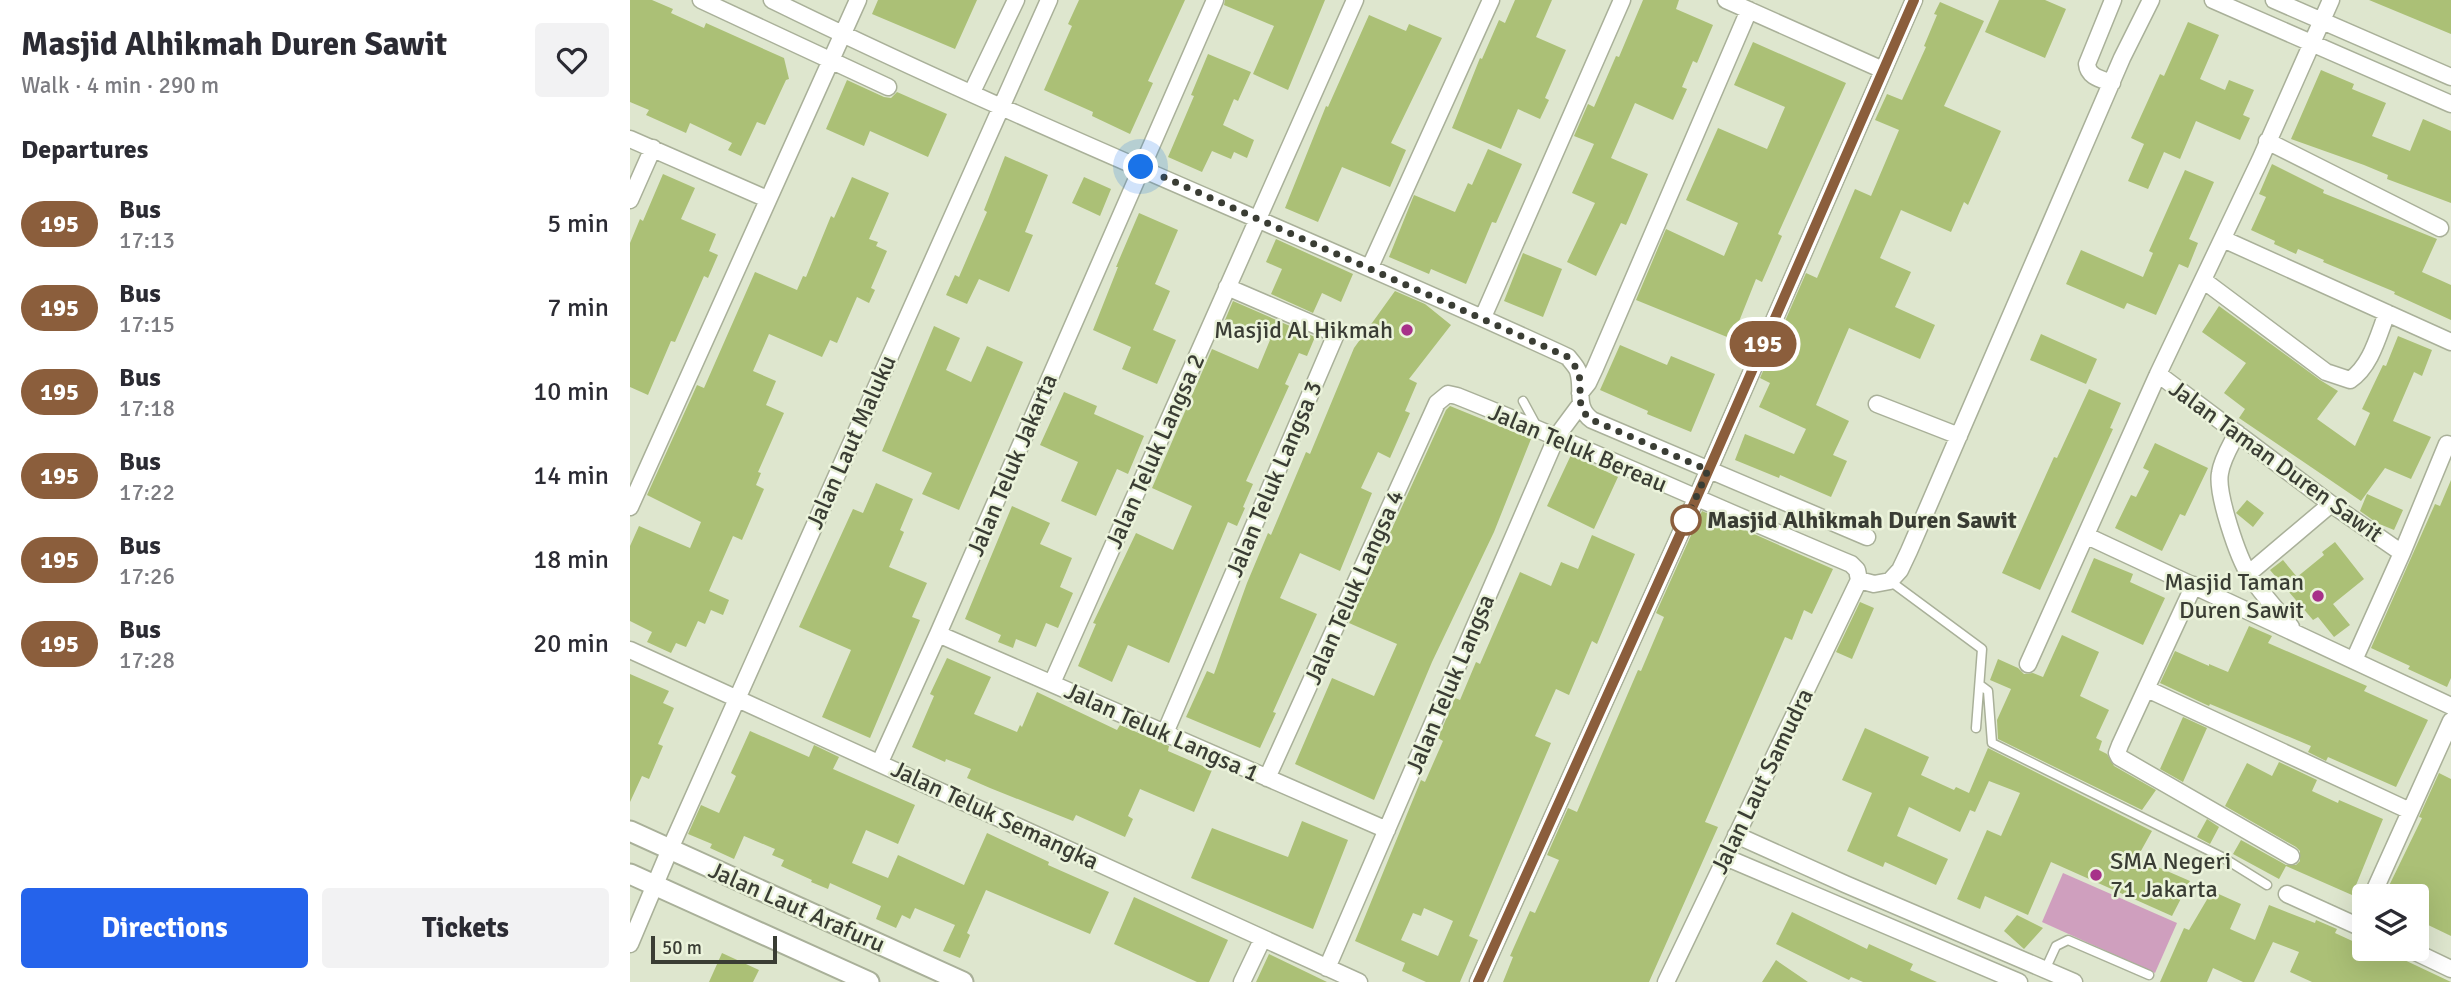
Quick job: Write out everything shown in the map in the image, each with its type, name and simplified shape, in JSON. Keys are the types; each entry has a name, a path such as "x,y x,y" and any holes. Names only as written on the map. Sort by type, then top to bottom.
{"street":[{"path":"701,0 888,87"},
{"path":"772,0 1001,106 1483,317 1568,357 1578,370 1584,414 1592,420 1867,537"},
{"path":"630,507 858,0"},
{"path":"972,92 1016,0"},
{"name":"Jalan Laut Maluku","path":"630,944 1049,0"},
{"name":"Jalan Teluk Jakarta","path":"880,762 1215,0"},
{"name":"Jalan Teluk Langsa 2","path":"1052,683 1355,0"},
{"path":"1370,267 1491,0"},
{"path":"1483,317 1622,0"},
{"path":"1726,0 1883,70"},
{"path":"1478,982 1696,499 1914,0"},
{"path":"2112,83 2092,75 2087,70 2087,64 2113,0"},
{"path":"1859,580 1874,584 1890,581 1900,570 2112,83 2151,0"},
{"path":"2213,0 2451,104"},
{"path":"2274,0 2451,78"},
{"name":"Jalan Taman Duren Sawit","path":"2028,664 2158,374 2223,239 2331,0"},
{"name":"Jalan Teluk Langsa","path":"1327,968 1557,436 1595,368 1749,10"},
{"path":"630,138 767,199"},
{"path":"2267,141 2440,228"},
{"path":"630,200 653,148"},
{"path":"2223,239 2451,342"},
{"path":"2203,280 2326,372 2350,380 2359,374 2367,362 2388,313"},
{"name":"Jalan Teluk Langsa 3","path":"1165,733 1336,334 1227,287"},
{"name":"Jalan Taman Duren Sawit","path":"2158,374 2331,504 2402,553 2354,660"},
{"name":"Jalan Teluk Bereau","path":"1443,397 1448,394 1457,396 1557,436 1696,499 1851,564 1857,570 1859,580"},
{"name":"Jalan Teluk Langsa 4","path":"1268,778 1443,397"},
{"path":"1877,404 1959,436"},
{"path":"2237,433 2222,463 2219,486 2229,525 2248,574 2298,634"},
{"path":"2402,553 2446,444"},
{"path":"2248,574 2331,504"},
{"path":"2087,536 2451,706"},
{"name":"Jalan Laut Samudra","path":"1666,982 1859,580"},
{"path":"2194,585 2117,753 2134,768 2291,856"},
{"name":"Jalan Teluk Langsa 1","path":"938,634 1387,830"},
{"name":"Jalan Teluk Semangka","path":"630,650 1359,982"},
{"path":"2147,689 2410,811"},
{"path":"2377,884 2451,721"},
{"name":"Jalan Laut Arafuru","path":"630,831 963,982"},
{"path":"1736,835 2042,976 2074,982"},
{"path":"1725,857 2019,982"},
{"name":"Jalan Laut Arafuru","path":"630,874 869,982"},
{"path":"1835,906 1845,884"},
{"path":"2287,894 2352,919"},
{"path":"1242,982 1262,940"},
{"path":"2429,958 2451,969"}],"lane":[{"path":"1523,401 1537,428"},
{"path":"1890,581 1979,646 1982,653 1976,728"},
{"path":"1980,685 1988,691 1992,743 2222,858 2267,886"},
{"path":"2042,976 2056,946 2068,940 2149,975"}],"shaded area":[{"path":"2063,873 2177,923 2155,973 2042,922"}],"building":[{"path":"630,0 652,0 673,9 671,13 704,28 706,23 784,58 789,79 786,80 765,125 757,122 741,156 728,150 732,143 690,123 686,133 646,115 649,110 630,102"},
{"path":"878,0 977,0 955,49 872,14"},
{"path":"1079,0 1185,0 1148,81 1153,83 1130,134 1092,116 1093,112 1044,90 1072,26 1068,24"},
{"path":"1225,0 1325,0 1288,90 1253,74 1274,26 1224,5"},
{"path":"1515,0 1552,0 1536,37 1566,50 1545,98 1549,100 1540,119 1518,109 1501,149 1452,128 1480,58 1482,59 1499,20 1505,23"},
{"path":"1643,0 1679,0 1676,9 1713,25 1697,63 1693,61 1682,87 1687,89 1673,120 1635,103 1611,158 1648,174 1626,225 1621,223 1596,276 1567,262 1595,203 1572,193 1594,144 1574,136 1588,104 1594,107"},
{"path":"1999,0 2045,0 2066,9 2045,58 1985,32"},
{"path":"2369,0 2451,0 2451,34"},
{"path":"1940,2 1984,21 1944,106 2001,131 1968,205 1964,202 1951,232 1901,210 1880,258 1911,272 1895,307 1935,325 1920,359 1849,328 1816,405 1849,421 1833,455 1847,461 1831,497 1780,475 1779,478 1735,460 1745,434 1794,454 1806,429 1759,407 1770,383 1760,378 1806,273 1817,278 1855,189 1871,196 1899,130 1875,120 1887,94 1902,100 1926,47 1924,46"},
{"path":"1369,15 1406,31 1409,24 1442,38 1391,143 1406,150 1390,187 1342,167 1318,222 1285,208 1326,106 1328,107"},
{"path":"2188,22 2219,35 2200,79 2225,90 2229,80 2254,90 2243,115 2250,118 2240,140 2196,121 2180,159 2164,152 2148,189 2128,181 2144,144 2131,138 2160,74 2164,76"},
{"path":"1753,42 1846,83 1778,234 1782,236 1762,282 1756,279 1732,339 1636,300 1666,229 1724,256 1738,223 1686,200 1718,128 1767,149 1785,107 1734,85"},
{"path":"1208,54 1251,72 1238,101 1234,99 1223,125 1254,140 1247,158 1234,152 1231,159 1212,151 1202,172 1168,157 1194,96 1191,95"},
{"path":"2321,70 2354,84 2352,89 2386,103 2372,136 2410,151 2423,119 2451,131 2451,203 2387,179 2388,175 2364,165 2291,139"},
{"path":"847,80 884,97 891,98 897,92 947,114 928,157 870,131 864,146 826,129"},
{"path":"1488,149 1522,164 1496,223 1492,222 1466,284 1431,269 1429,274 1389,257 1414,195 1455,212 1468,183 1472,185"},
{"path":"1005,156 1048,175 1025,232 1033,235 1009,292 979,279 967,304 946,295 955,275 959,277 987,212 984,210"},
{"path":"2272,164 2324,190 2323,193 2437,239 2422,272 2451,285 2451,320 2394,294 2395,292 2323,262 2324,260 2298,249 2296,254 2251,230 2266,197 2259,194"},
{"path":"2185,170 2214,182 2189,239 2198,243 2188,268 2179,264 2156,315 2127,303 2124,309 2066,284 2081,250 2143,277 2153,253 2149,251"},
{"path":"663,174 695,188 681,219 716,234 709,251 718,255 708,278 704,276 675,342 671,341 648,395 630,387 630,243 640,219 643,221"},
{"path":"852,177 889,193 869,239 878,242 876,246 887,251 871,288 875,290 869,303 857,297 837,343 830,340 822,357 769,334 753,371 776,381 766,405 784,413 758,472 761,473 756,485 764,489 742,540 733,536 709,591 729,600 723,615 711,610 705,624 698,621 686,647 676,643 671,653 647,642 652,632 630,621 630,546 639,526 690,548 701,522 647,495 697,385 704,388 755,272 797,290 803,276 806,277 831,216 834,218"},
{"path":"1084,177 1111,189 1100,216 1072,203"},
{"path":"1139,213 1178,230 1155,284 1170,291 1153,330 1176,340 1157,384 1122,369 1131,347 1093,330"},
{"path":"1276,239 1353,274 1341,302 1322,293 1313,313 1271,294 1282,269 1266,262"},
{"path":"1523,253 1562,269 1543,317 1504,301"},
{"path":"1395,291 1425,304 1451,325 1409,379 1417,383 1405,411 1410,413 1390,458 1378,452 1361,488 1372,493 1340,571 1300,553 1280,598 1317,614 1273,712 1276,713 1260,748 1186,717 1207,671 1214,674 1268,533 1271,535 1306,452 1310,454 1354,348"},
{"path":"1233,301 1315,337 1307,356 1299,353 1285,384 1289,386 1246,481 1253,484 1243,507 1245,508 1237,526 1228,522 1169,663 1128,645 1112,682 1078,666 1096,624 1093,623 1136,533 1173,550 1192,506 1152,488 1212,349 1258,369 1270,340 1225,320"},
{"path":"2219,306 2338,391 2317,419 2355,446 2370,413 2362,409 2383,365 2386,366 2398,336 2432,350 2422,376 2414,372 2393,421 2431,437 2411,479 2385,468 2361,501 2239,418 2245,409 2224,393 2246,363 2202,332"},
{"path":"934,326 960,338 946,370 971,382 987,346 1023,362 959,510 922,494 932,473 882,451"},
{"path":"2041,334 2097,359 2086,384 2030,360"},
{"path":"1620,345 1667,365 1671,356 1715,374 1691,432 1600,390"},
{"path":"2089,389 2121,403 2110,428 2113,429 2040,590 2002,573 2054,457 2057,458"},
{"path":"1064,392 1097,406 1094,414 1144,436 1128,474 1117,469 1096,516 1061,501 1078,462 1040,445"},
{"path":"1450,406 1531,439 1494,532 1432,662 1374,800 1295,764 1332,678 1374,696 1397,644 1349,623"},
{"path":"2155,443 2208,468 2185,516 2180,514 2162,551 2115,528 2131,495 2136,497 2149,471 2143,468"},
{"path":"1571,455 1618,477 1594,529 1547,506"},
{"path":"2451,480 2451,678 2447,687 2371,648 2435,504 2440,506"},
{"path":"876,483 913,499 900,530 904,532 889,567 927,583 912,617 920,620 870,738 822,717 851,650 799,627 853,509 863,513"},
{"path":"2367,494 2403,510 2394,530 2377,523 2360,511"},
{"path":"2247,500 2264,513 2253,527 2236,513"},
{"path":"1012,506 1050,523 1040,544 1072,558 1060,587 1073,593 1058,628 1046,623 1036,647 1016,639 1013,648 998,642 1001,635 965,619"},
{"path":"1702,511 1833,569 1812,614 1804,610 1792,640 1785,637 1705,822 1718,827 1649,982 1503,982 1513,957 1510,956 1530,911 1535,913 1559,860 1547,855 1568,808 1577,812 1638,670 1641,671 1664,617 1656,613"},
{"path":"1592,535 1635,554 1597,644 1592,641 1569,695 1556,689 1535,736 1551,743 1469,936 1478,940 1460,982 1426,982 1402,971 1405,963 1355,941 1421,780 1425,782 1443,741 1438,738 1455,698 1460,700 1476,662 1480,664 1520,572 1551,586 1561,562 1578,569","holes":["1424,908 1453,921 1438,956 1401,940 1413,913 1421,916"]},
{"name":"Masjid Taman Duren Sawit","path":"2335,542 2364,579 2333,604 2350,625 2334,637 2318,617 2313,620 2270,570 2283,560 2297,577 2324,555 2322,552"},
{"path":"2094,558 2133,574 2130,582 2165,598 2143,645 2071,612"},
{"path":"1860,602 1874,608 1852,659 1836,652"},
{"path":"2249,626 2272,636 2268,643 2367,686 2364,691 2428,720 2396,787 2328,757 2326,761 2308,752 2311,746 2210,704 2209,706 2160,683 2175,651 2228,672"},
{"path":"2062,635 2099,652 2080,696 2109,710 2096,738 2102,741 2099,750 2107,754 2114,766 2156,790 2142,810 1998,739 1997,720 2011,689 1990,680 1998,659 2018,668 2024,674 2033,673 2043,677"},
{"path":"947,658 991,677 974,714 1017,732 1020,725 1022,727 1037,692 1117,730 1120,725 1169,746 1168,751 1212,770 1194,812 1140,789 1128,816 1133,819 1125,837 1076,815 1073,821 990,788 967,778 971,769 946,759 945,762 912,747 934,696 930,694"},
{"path":"630,674 669,691 663,703 674,708 658,744 663,746 649,779 642,776 630,802"},
{"path":"2183,717 2207,728 2183,782 2160,769"},
{"path":"1865,728 1929,757 1921,775 1954,790 1956,787 1969,793 1988,748 2152,831 2137,858 2190,881 2172,916 2051,862 2028,915 1985,896 1980,909 1957,899 1987,830 2001,836 2020,793 1989,781 1975,812 1970,810 1960,832 1909,807 1897,836 1948,859 1936,885 1885,862 1883,867 1847,851 1872,793 1842,780"},
{"path":"750,731 809,757 814,745 839,757 833,769 915,805 898,844 866,830 852,863 888,878 898,855 964,885 987,833 1049,862 1048,865 1109,892 1090,934 986,890 967,933 970,935 960,958 943,951 955,925 915,908 910,919 902,915 896,928 876,919 881,906 830,883 828,889 811,882 812,880 781,866 784,860 772,855 775,849 744,836 734,859 710,848 712,844 688,834 701,805 719,813 736,776 731,773"},
{"path":"2279,762 2317,780 2312,791 2383,819 2356,884 2352,884 2352,895 2286,866 2279,879 2233,854 2241,840 2286,865 2296,865 2300,861 2300,851 2296,847 2225,806 2247,763 2272,776"},
{"path":"2439,773 2451,779 2451,936 2429,925 2429,884 2390,884 2422,818 2419,817"},
{"path":"2207,819 2219,827 2210,844 2197,837"},
{"path":"1302,821 1348,840 1313,929 1191,878 1212,828 1288,857"},
{"path":"2212,891 2241,904 2230,929 2255,940 2269,905 2337,929 2335,933 2352,941 2352,961 2407,961 2451,982 2312,982 2290,972 2299,952 2273,942 2254,982 2243,982 2213,968 2207,982 2160,982 2184,928 2189,930"},
{"path":"1134,897 1228,940 1209,982 1197,982 1114,944"},
{"path":"1792,912 1867,949 1869,944 1913,964 1910,970 1937,982 1863,982 1851,977 1849,980 1776,944"},
{"path":"2017,915 2043,928 2024,949 2004,931"},
{"path":"722,953 759,970 753,982 709,982"},
{"path":"1269,954 1327,982 1256,982"},
{"path":"1776,960 1808,982 1762,982"}],"bus line":[{"name":"195","path":"1478,982 1696,499 1914,0"}],"place":[{"name":"Masjid Al Hikmah","path":"1407,330"},
{"name":"Masjid Alhikmah Duren Sawit","path":"1686,520"},
{"name":"Masjid Taman Duren Sawit","path":"2318,596"},
{"name":"SMA Negeri 71 Jakarta","path":"2096,875"}],"route":[{"path":"1141,167 1568,357 1578,370 1580,405 1584,414 1592,420 1708,470 1684,525 1686,520"}]}
